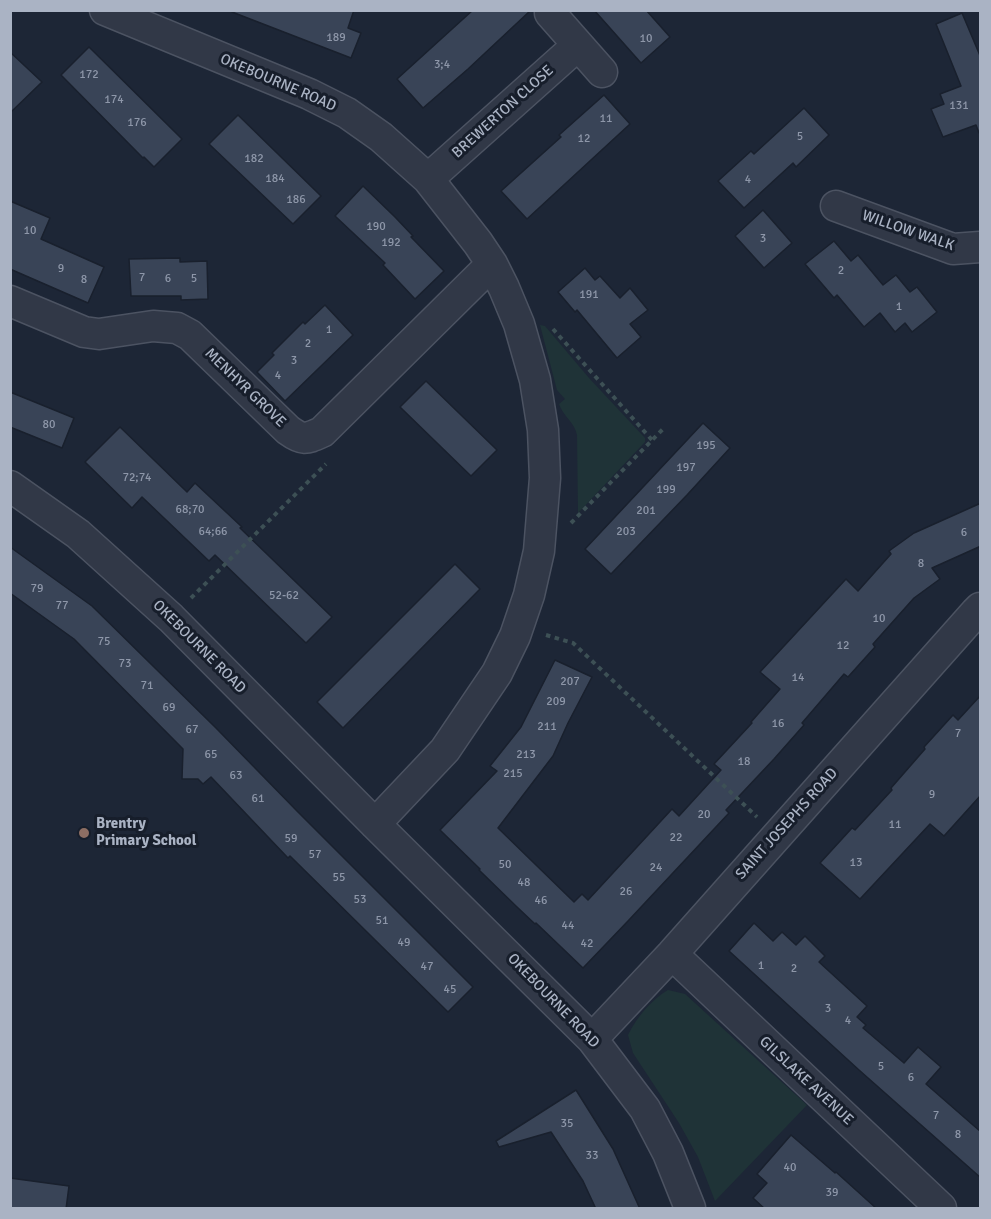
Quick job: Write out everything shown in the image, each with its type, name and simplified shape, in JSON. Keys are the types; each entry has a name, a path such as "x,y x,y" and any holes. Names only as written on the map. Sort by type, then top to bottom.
{"street":[{"name":"OKEBOURNE ROAD","path":"105,10 309,94 347,113 381,137 428,179 478,243 492,264 519,324 535,380 543,430 545,478 539,551 529,595 518,627 497,673 445,750 375,824"},
{"path":"550,13 603,72"},
{"name":"BREWERTON CLOSE","path":"428,179 578,45"},
{"name":"WILLOW WALK","path":"836,206 953,249 981,247"},
{"name":"MENHYR GROVE","path":"10,301 84,332 99,334 153,326 177,328 190,335 288,430 296,436 307,439 322,432 492,264"},
{"name":"OKEBOURNE ROAD","path":"10,486 78,534 171,618 592,1039 645,1109 668,1153 690,1209"},
{"name":"SAINT JOSEPHS ROAD","path":"592,1039 672,954 981,608"},
{"name":"GILSLAKE AVENUE","path":"672,954 941,1209"}],"path":[{"path":"519,324 541,316 652,440"},
{"path":"539,551 554,542 663,429"},
{"path":"518,627 573,643 777,836"}],"green space":[{"path":"540,325 545,326 589,378 645,438 645,442 578,513 577,435 559,404 565,399 557,390"},
{"path":"668,990 685,994 807,1105 715,1201 698,1157 679,1123 633,1053 628,1035 645,1010"}],"building":[{"path":"232,10 354,10 348,28 361,33 351,58 232,12"},
{"path":"473,10 531,10 423,108 397,79"},
{"path":"594,10 646,10 670,37 641,63"},
{"path":"962,13 981,58 981,133 976,125 943,137 931,109 944,104 940,94 961,86 936,24"},
{"path":"89,47 182,139 154,167 61,75"},
{"path":"10,52 42,82 10,113"},
{"path":"604,95 630,124 527,219 501,191"},
{"path":"804,108 829,135 796,167 793,163 744,208 718,181 751,151 754,154"},
{"path":"238,115 321,196 293,224 209,144"},
{"path":"363,186 444,271 415,299 383,265 385,263 335,216"},
{"path":"10,201 50,218 41,239 104,267 88,303 10,269"},
{"path":"763,210 792,243 764,268 735,236"},
{"path":"834,241 851,261 858,255 883,285 896,275 910,292 917,287 937,312 912,332 905,323 895,332 880,313 864,327 837,295 834,298 805,264"},
{"path":"180,258 180,262 207,261 208,299 181,300 181,296 131,296 129,259"},
{"path":"585,268 595,280 600,276 620,298 630,288 648,310 630,324 641,337 617,358 577,310 575,312 558,292"},
{"path":"325,305 353,335 285,401 257,372 274,355 272,353 303,322 305,324"},
{"path":"426,381 497,450 471,476 400,407"},
{"path":"10,392 74,418 62,448 10,427"},
{"path":"703,423 730,448 611,574 585,549"},
{"path":"120,427 187,492 195,483 332,617 306,643 215,555 209,561 142,497 132,508 85,462"},
{"path":"981,503 981,546 932,568 940,579 914,598 873,644 875,647 848,677 844,674 802,723 804,725 726,810 729,813 583,968 517,907 440,830 497,771 490,766 521,727 555,660 592,677 553,756 498,828 574,902 582,894 588,900 672,809 679,816 721,770 714,764 780,689 760,672 846,579 858,591 891,554 889,551 914,533"},
{"path":"10,547 92,606 473,987 448,1012 290,856 288,858 211,777 203,784 198,779 182,779 183,749 74,639 10,593"},
{"path":"455,564 480,589 343,728 317,702"},
{"path":"981,695 981,795 944,836 930,824 860,899 820,863 892,790 891,788 925,749 924,747 953,715 958,720"},
{"path":"754,923 773,941 782,932 796,945 805,936 825,956 819,962 867,1006 857,1017 866,1025 863,1028 904,1063 918,1047 941,1067 926,1084 981,1132 981,1178 729,951"},
{"path":"576,1090 613,1149 640,1209 596,1209 583,1181 551,1132 499,1147 496,1141"},
{"path":"791,1135 877,1209 765,1209 753,1198 767,1183 757,1174"},
{"path":"10,1178 69,1186 66,1209 10,1209"}],"place":[{"name":"Brentry Primary School","path":"84,833"}]}
